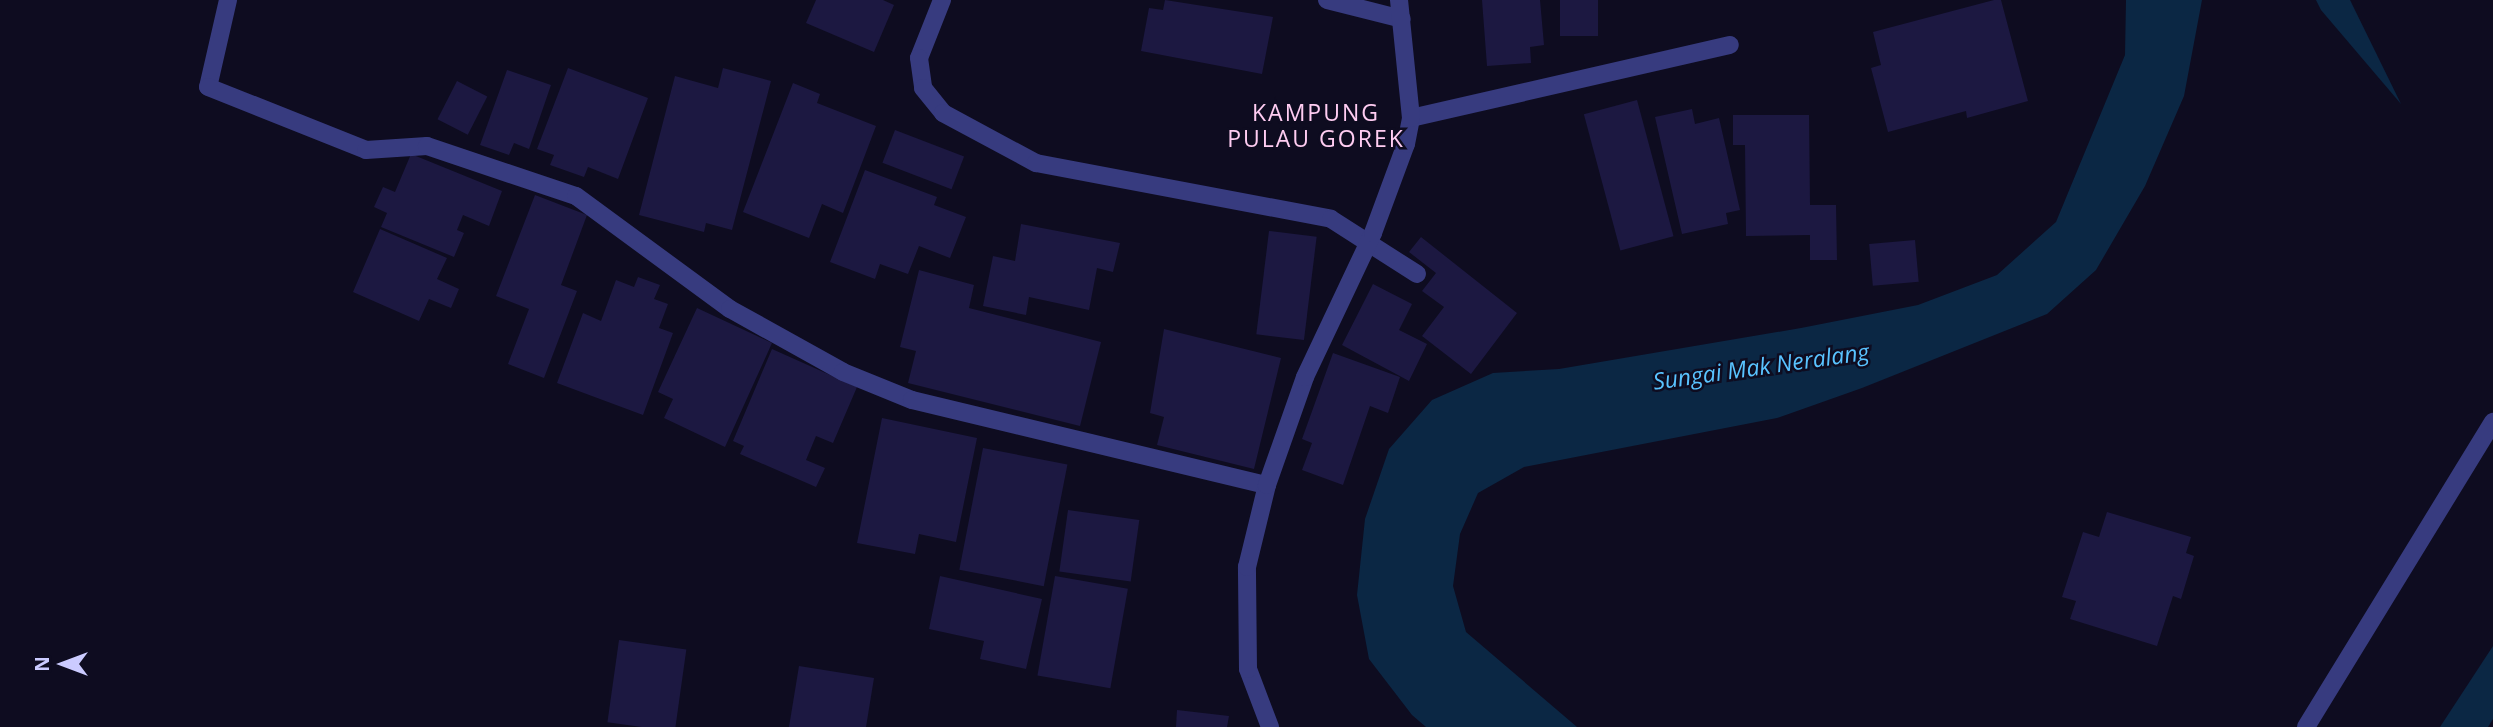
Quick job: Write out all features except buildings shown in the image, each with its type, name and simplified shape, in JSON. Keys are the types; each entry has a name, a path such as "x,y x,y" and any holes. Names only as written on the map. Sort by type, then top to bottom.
{"street":[{"path":"228,0 208,87 366,150 428,146 576,196 730,309 874,385 912,400 1267,485"},
{"path":"942,0 919,58 923,88 943,113 1036,163 1331,219 1417,274"},
{"path":"1327,0 1402,19"},
{"path":"1270,727 1248,669 1244,624 1247,567 1267,485 1306,377 1397,177 1411,117 1399,0"},
{"path":"1411,117 1730,45"},
{"path":"2306,727 2493,422"}],"water":[{"name":"Sungai Mak Neralang","path":"2126,0 2202,0 2184,96 2145,186 2096,270 2047,314 1862,388 1777,418 1524,467 1478,493 1460,534 1453,586 1466,632 1577,727 1426,727 1412,715 1369,659 1357,595 1365,519 1389,449 1432,400 1493,373 1559,369 1801,328 1918,305 1997,275 2056,222 2125,55"},
{"path":"2316,0 2350,0 2401,104 2321,10"},
{"path":"2493,646 2493,719 2488,727 2440,727"}],"district":[{"name":"KAMPUNG PULAU GOREK","path":"1316,125"}]}
